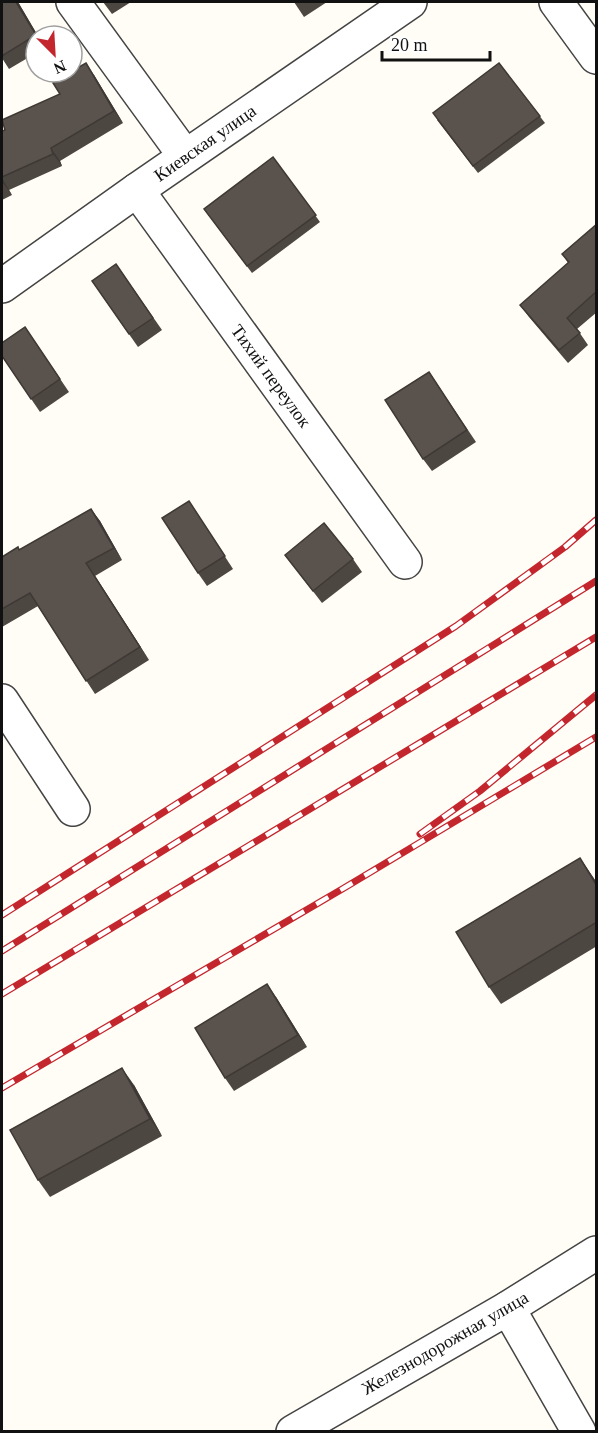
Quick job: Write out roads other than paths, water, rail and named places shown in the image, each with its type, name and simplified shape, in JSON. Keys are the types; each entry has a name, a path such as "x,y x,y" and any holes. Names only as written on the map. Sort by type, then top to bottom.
{"street":[{"path":"73,2 185,156"},
{"name":"Киевская улица","path":"2,286 185,156 410,2"},
{"path":"556,2 597,57"},
{"name":"Тихий переулок","path":"137,190 405,562"},
{"path":"2,701 73,809"},
{"name":"Железнодорожная улица","path":"293,1431 508,1308 597,1253"},
{"path":"508,1308 579,1431"}],"railway":[{"path":"2,915 456,626 565,547 596,520"},
{"path":"2,951 596,581"},
{"path":"2,994 596,637"},
{"path":"420,834 480,791 596,695"},
{"path":"2,1088 344,888 596,737"}]}
